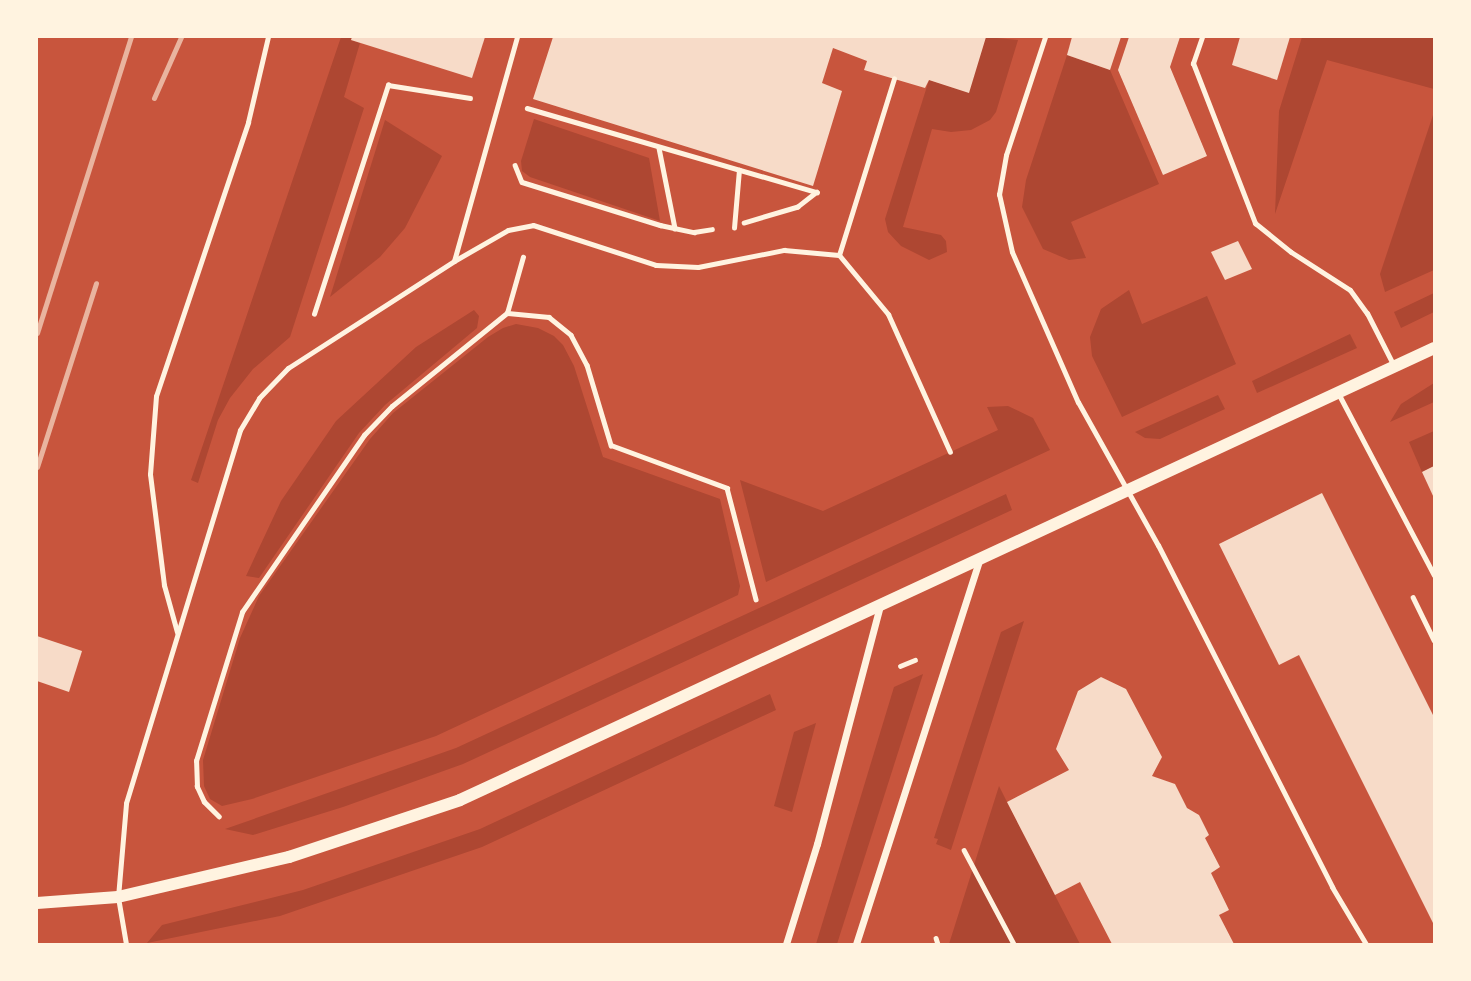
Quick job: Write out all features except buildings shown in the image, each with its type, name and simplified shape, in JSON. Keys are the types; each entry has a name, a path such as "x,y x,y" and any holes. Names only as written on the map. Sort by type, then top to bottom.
{"street":[{"path":"37,903 118,897 289,857 460,800 979,562 1434,348"},
{"path":"856,944 979,562"},
{"path":"786,944 817,844 879,608"}],"lane":[{"path":"177,635 164,585 150,474 156,397 247,122 268,37"},
{"path":"454,261 517,37"},
{"path":"1045,37 1006,155 999,194 1013,253 1079,402 1158,545 1332,887 1367,944"},
{"path":"1202,37 1194,63 1255,223 1291,253 1350,290 1367,313 1394,366"},
{"path":"839,255 894,78"},
{"path":"126,944 118,897 126,803 240,430 259,398 288,368 454,261 508,230 533,225 656,265 698,267 784,250 839,255 888,314 950,452"},
{"path":"1338,393 1434,575"}],"path":[{"path":"314,352 310,324 388,85 530,109 817,192 799,207 734,226 694,232 522,182 514,157"},
{"path":"527,116 530,109"},
{"path":"659,147 675,228"},
{"path":"736,261 734,226 739,170"},
{"path":"219,817 204,802 197,787 196,761 242,612 364,435 392,406 507,313 549,317 571,335 587,365 611,445 727,488 756,599"},
{"path":"964,850 1014,944"},
{"path":"936,938 938,944"}],"shaded area":[{"path":"341,37 352,37 351,40 360,43 344,97 364,108 290,337 253,369 230,398 218,420 198,483 191,480"},
{"path":"986,37 1018,40 996,112 990,120 971,130 951,132 932,129 903,227 941,235 946,241 947,252 929,260 901,246 888,232 885,219 929,80 968,92"},
{"path":"1302,37 1434,37 1434,89 1327,60 1275,214 1279,111"},
{"path":"1067,55 1110,70 1159,184 1071,222 1086,258 1069,260 1043,249 1022,207 1026,180"},
{"path":"1434,112 1434,270 1385,292 1380,274"},
{"path":"534,119 649,158 660,221 530,177 522,171 521,161"},
{"path":"385,120 442,156 405,228 380,257 330,297"},
{"path":"1129,290 1142,324 1207,296 1236,364 1122,417 1092,356 1090,337 1101,309"},
{"path":"1434,293 1434,312 1401,328 1394,312"},
{"path":"474,310 479,316 477,328 385,405 359,433 259,578 246,576 281,501 336,421 416,347"},
{"path":"516,324 538,328 554,336 563,345 574,366 603,457 720,499 740,586 738,595 436,736 252,799 222,806 210,799 204,786 203,760 240,638 259,596 370,439 393,413 488,337"},
{"path":"1350,334 1357,348 1257,393 1252,381"},
{"path":"1434,383 1434,402 1390,422 1401,404"},
{"path":"1218,395 1225,409 1160,439 1145,438 1135,432"},
{"path":"1008,406 1033,418 1050,450 766,582 740,480 823,511 998,430 987,407"},
{"path":"1434,431 1434,466 1422,472 1409,442"},
{"path":"1006,494 1012,510 463,764 343,807 253,835 225,829 456,748"},
{"path":"1024,621 951,850 936,844 938,839 934,838 1001,632"},
{"path":"923,674 837,944 816,944 894,687"},
{"path":"770,694 776,710 482,847 280,916 147,943 162,925 303,890 480,829"},
{"path":"816,723 792,812 774,806 794,732"},
{"path":"999,786 1007,802 1080,944 949,944"}],"railway":[{"path":"37,333 131,37"},
{"path":"154,98 181,37"},
{"path":"37,467 96,283"}]}
